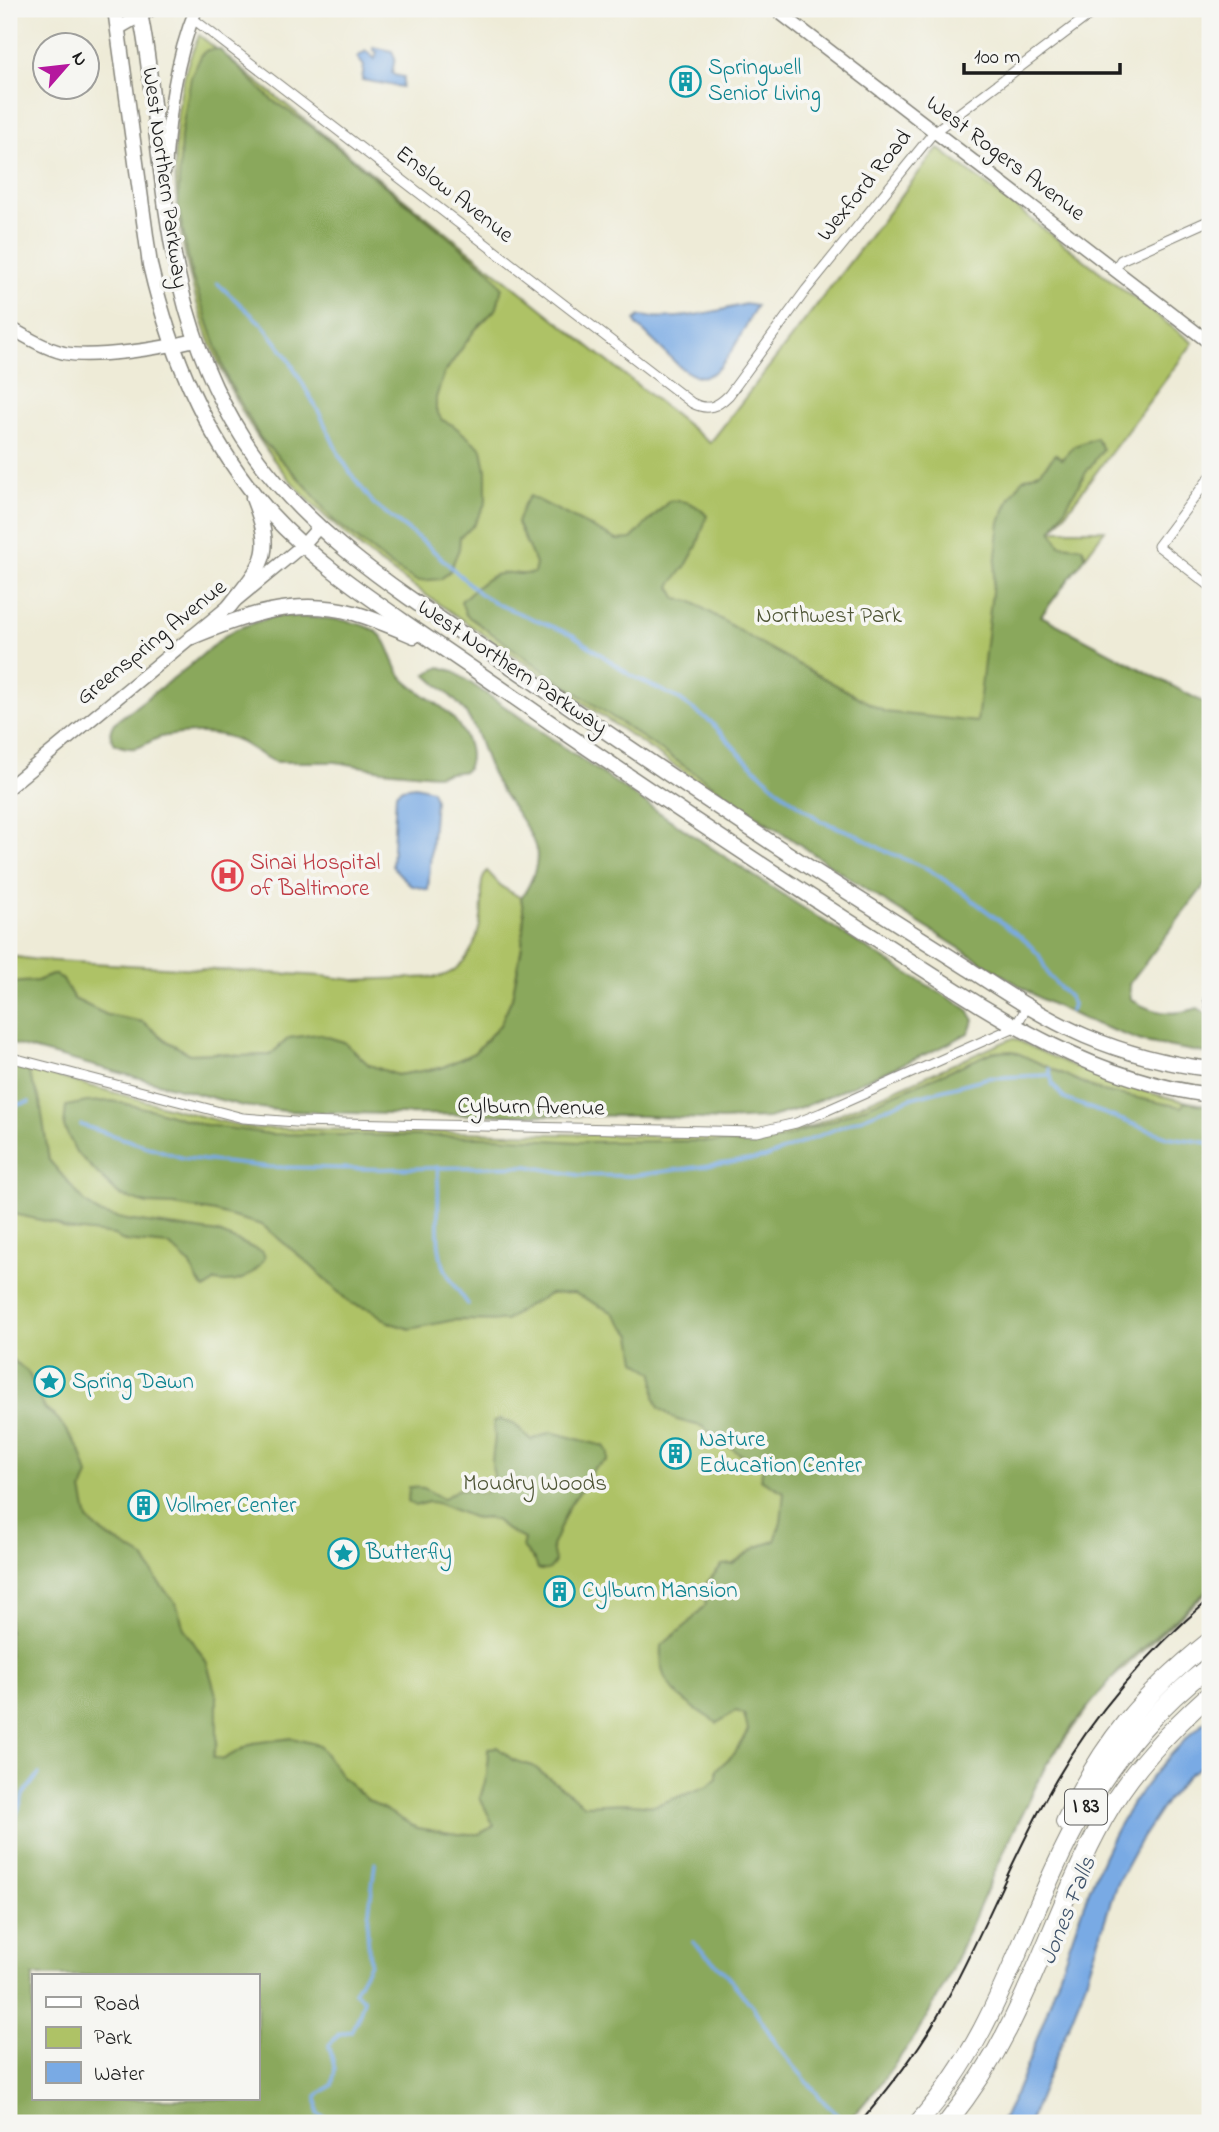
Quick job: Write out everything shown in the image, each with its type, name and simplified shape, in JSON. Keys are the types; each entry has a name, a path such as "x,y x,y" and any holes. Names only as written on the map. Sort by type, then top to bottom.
{"highway":[{"path":"1007,1980 1056,1842 1093,1767 1136,1708 1210,1641"},
{"name":"I 83","path":"918,2123 971,2053 1007,1980 1067,1843 1092,1798 1127,1747 1150,1721 1210,1665"},
{"name":"I 83","path":"947,2123 988,2066 1008,2030 1104,1819 1144,1761 1210,1694"}],"main road":[{"name":"West Northern Parkway","path":"115,9 120,28 150,265 159,305 172,346 206,420 248,486 272,515 303,545 371,599 762,866 1014,1027 1074,1057 1106,1069 1163,1086 1210,1095"},
{"name":"West Rogers Avenue","path":"775,9 1210,343"},
{"name":"West Northern Parkway","path":"144,11 163,195 173,261 195,340 209,374 243,439 267,472 318,528 384,579 722,812 1027,1007 1084,1035 1116,1047 1171,1063 1210,1069"},
{"path":"120,28 144,11"},
{"path":"163,195 174,78 194,13"},
{"path":"9,327 54,350 77,354 172,346 195,340"},
{"path":"229,607 263,559 263,524 248,486"},
{"name":"Greenspring Avenue","path":"9,787 303,545 318,528"},
{"path":"191,637 251,614 284,607 308,606 354,613 444,649"}],"street":[{"name":"Wexford Road","path":"692,403 708,408 722,403 806,290 934,132 1084,13 1097,9"},
{"name":"Enslow Avenue","path":"194,13 692,403"},
{"path":"1115,269 1121,260 1210,219"},
{"path":"1210,477 1158,547 1210,586"},
{"path":"1210,989 1210,1007"},
{"path":"1014,1027 1027,1007"},
{"name":"Cylburn Avenue","path":"9,1057 200,1108 255,1119 757,1132 796,1123 821,1113 1014,1027"}],"green space":[{"name":"Northwest Park","path":"199,35 710,443 938,148 1193,343 1053,530 1105,530 1041,616 1210,706 1210,878 830,854 745,814 362,549 302,493 263,445 239,406 218,362 200,314 187,265 178,214 175,164 177,116 186,70"},
{"path":"219,49 272,100 312,127 490,271 502,287 497,308 475,330 444,374 436,398 436,410 442,420 453,425 482,449 486,470 486,502 474,525 460,537 459,549 450,571 441,579 417,581 393,567 333,520 306,486 260,438 227,378 192,276 178,207 181,135 191,77 202,54 207,50"},
{"path":"1096,438 1103,449 1052,531 1060,545 1082,547 1086,556 1041,616 1210,706 1210,878 1129,984 1131,999 1147,1008 1172,1013 1198,1008 1210,1016 1210,1054 1144,1042 1090,1022 1041,999 871,893 546,672 466,615 461,601 492,576 534,573 536,564 517,523 530,496 617,540 631,539 669,501 685,502 699,508 707,516 697,546 670,586 677,599 691,601 758,642 885,712 977,722 1000,522 1010,498 1023,479 1041,471 1056,454 1062,459 1074,446"},
{"path":"277,615 349,621 378,633 403,678 445,710 462,730 470,756 465,771 435,775 336,762 276,762 237,740 212,734 166,736 138,748 115,744 110,734 114,723 223,637 236,629"},
{"path":"440,667 453,671 770,887 966,1008 974,1020 968,1033 801,1108 768,1118 721,1120 643,1116 285,1111 243,1106 9,1043 9,983 37,981 55,974 63,980 74,999 107,1015 143,1022 168,1042 190,1054 270,1055 289,1038 318,1034 344,1042 369,1065 397,1075 441,1068 474,1053 500,1025 512,998 522,946 524,915 521,898 533,875 537,855 528,830 495,780 467,715 453,698 426,674"},
{"path":"487,871 502,887 521,898 524,915 522,946 512,998 500,1025 474,1053 441,1068 397,1075 369,1065 344,1042 289,1038 270,1055 190,1054 168,1042 143,1022 107,1015 74,999 63,980 55,974 37,981 9,983 9,956 354,980 439,977 459,966 477,937 482,883"},
{"path":"1013,1038 1109,1080 1210,1106 1210,1589 1103,1687 1046,1765 1004,1851 945,1984 918,2032 879,2086 847,2123 9,2123 9,1064 252,1128 764,1138 809,1127"},
{"path":"1013,1051 1098,1090 1181,1107 1185,1102 1210,1106 1210,1588 1122,1666 1074,1724 1046,1765 1004,1851 945,1984 918,2032 879,2086 847,2123 9,2123 9,1357 28,1372 45,1409 58,1419 80,1450 88,1475 82,1490 88,1520 104,1534 144,1558 158,1582 176,1603 184,1628 207,1663 217,1698 217,1742 213,1757 222,1760 253,1743 292,1738 319,1745 343,1778 367,1799 417,1828 479,1834 494,1826 480,1798 487,1775 488,1748 497,1747 513,1760 533,1766 585,1805 624,1803 654,1806 708,1786 717,1778 717,1769 735,1753 748,1730 744,1714 736,1711 717,1723 692,1707 676,1693 664,1677 662,1645 689,1623 706,1604 704,1586 722,1565 733,1564 757,1547 775,1541 781,1522 784,1492 760,1479 764,1465 743,1456 701,1426 677,1420 659,1408 655,1397 654,1373 636,1361 632,1335 612,1312 574,1293 550,1294 523,1308 506,1321 454,1320 410,1329 390,1323 371,1310 350,1303 262,1225 215,1212 174,1205 147,1204 119,1195 76,1152 64,1127 66,1106 112,1101 200,1124 270,1134 496,1137 579,1142 688,1141 765,1144 832,1121 993,1052"},
{"path":"9,1064 27,1069 40,1101 49,1160 84,1201 98,1213 127,1220 219,1233 263,1252 265,1258 260,1265 244,1278 231,1282 215,1281 205,1289 190,1264 169,1245 123,1241 114,1235 65,1229 54,1223 9,1213"},
{"name":"Moudry Woods","path":"500,1419 514,1424 532,1440 551,1432 604,1446 608,1452 608,1460 594,1468 590,1478 573,1500 552,1546 555,1562 548,1570 538,1569 535,1561 522,1547 524,1539 503,1528 497,1521 477,1519 437,1503 428,1502 415,1506 408,1501 409,1487 424,1488 443,1499 458,1489 485,1493 494,1475 493,1422"}],"water":[{"path":"373,47 392,51 395,58 392,73 404,77 402,87 362,80 364,66 357,57 366,51 375,59 377,52"},
{"path":"746,304 756,306 741,335 728,357 713,373 705,376 688,373 680,367 635,320 640,316 667,318 693,315"},
{"path":"415,786 432,790 435,800 428,890 410,885 392,866 396,793 402,788"},
{"name":"Jones Falls","path":"1210,1717 1210,1761 1189,1774 1167,1800 1116,1885 1082,1993 1029,2123 1000,2123 1025,2070 1087,1896 1118,1827 1160,1768"}],"waterway":[{"path":"217,283 263,325 287,356 321,416 339,455 374,504 426,544 479,593 499,605 573,635 630,675 677,698 711,722 743,757 781,792 821,821 928,869 958,889 1026,941 1039,955 1049,976 1069,997 1073,1004 1071,1011"},
{"path":"1049,1069 1053,1085 1065,1099 1168,1137 1210,1143"},
{"path":"81,1125 183,1158 269,1167 381,1169 527,1166 578,1175 630,1176 765,1158 911,1098 987,1078 1048,1075"},
{"path":"9,1107 29,1102"},
{"path":"437,1167 438,1227 442,1261 468,1304"},
{"path":"9,1837 23,1795 39,1774"},
{"path":"355,2123 352,2117 334,2122 318,2114 317,2096 332,2085 335,2070 329,2045 339,2034 351,2031 364,1999 354,1992 370,1963 367,1928 375,1863"},
{"path":"693,1942 724,1972 753,2007 779,2048 825,2103 847,2123"}],"tram line":[{"path":"860,2123 913,2055 940,2012 1040,1808 1072,1755 1106,1706 1145,1660 1210,1599"}],"place":[{"name":"Springwell Senior Living","path":"685,81"},
{"name":"Sinai Hospital of Baltimore","path":"227,876"},
{"name":"Spring Dawn","path":"49,1382"},
{"name":"Nature Education Center","path":"676,1453"},
{"name":"Vollmer Center","path":"143,1506"},
{"name":"Butterfly","path":"343,1553"},
{"name":"Cylburn Mansion","path":"559,1591"}]}
